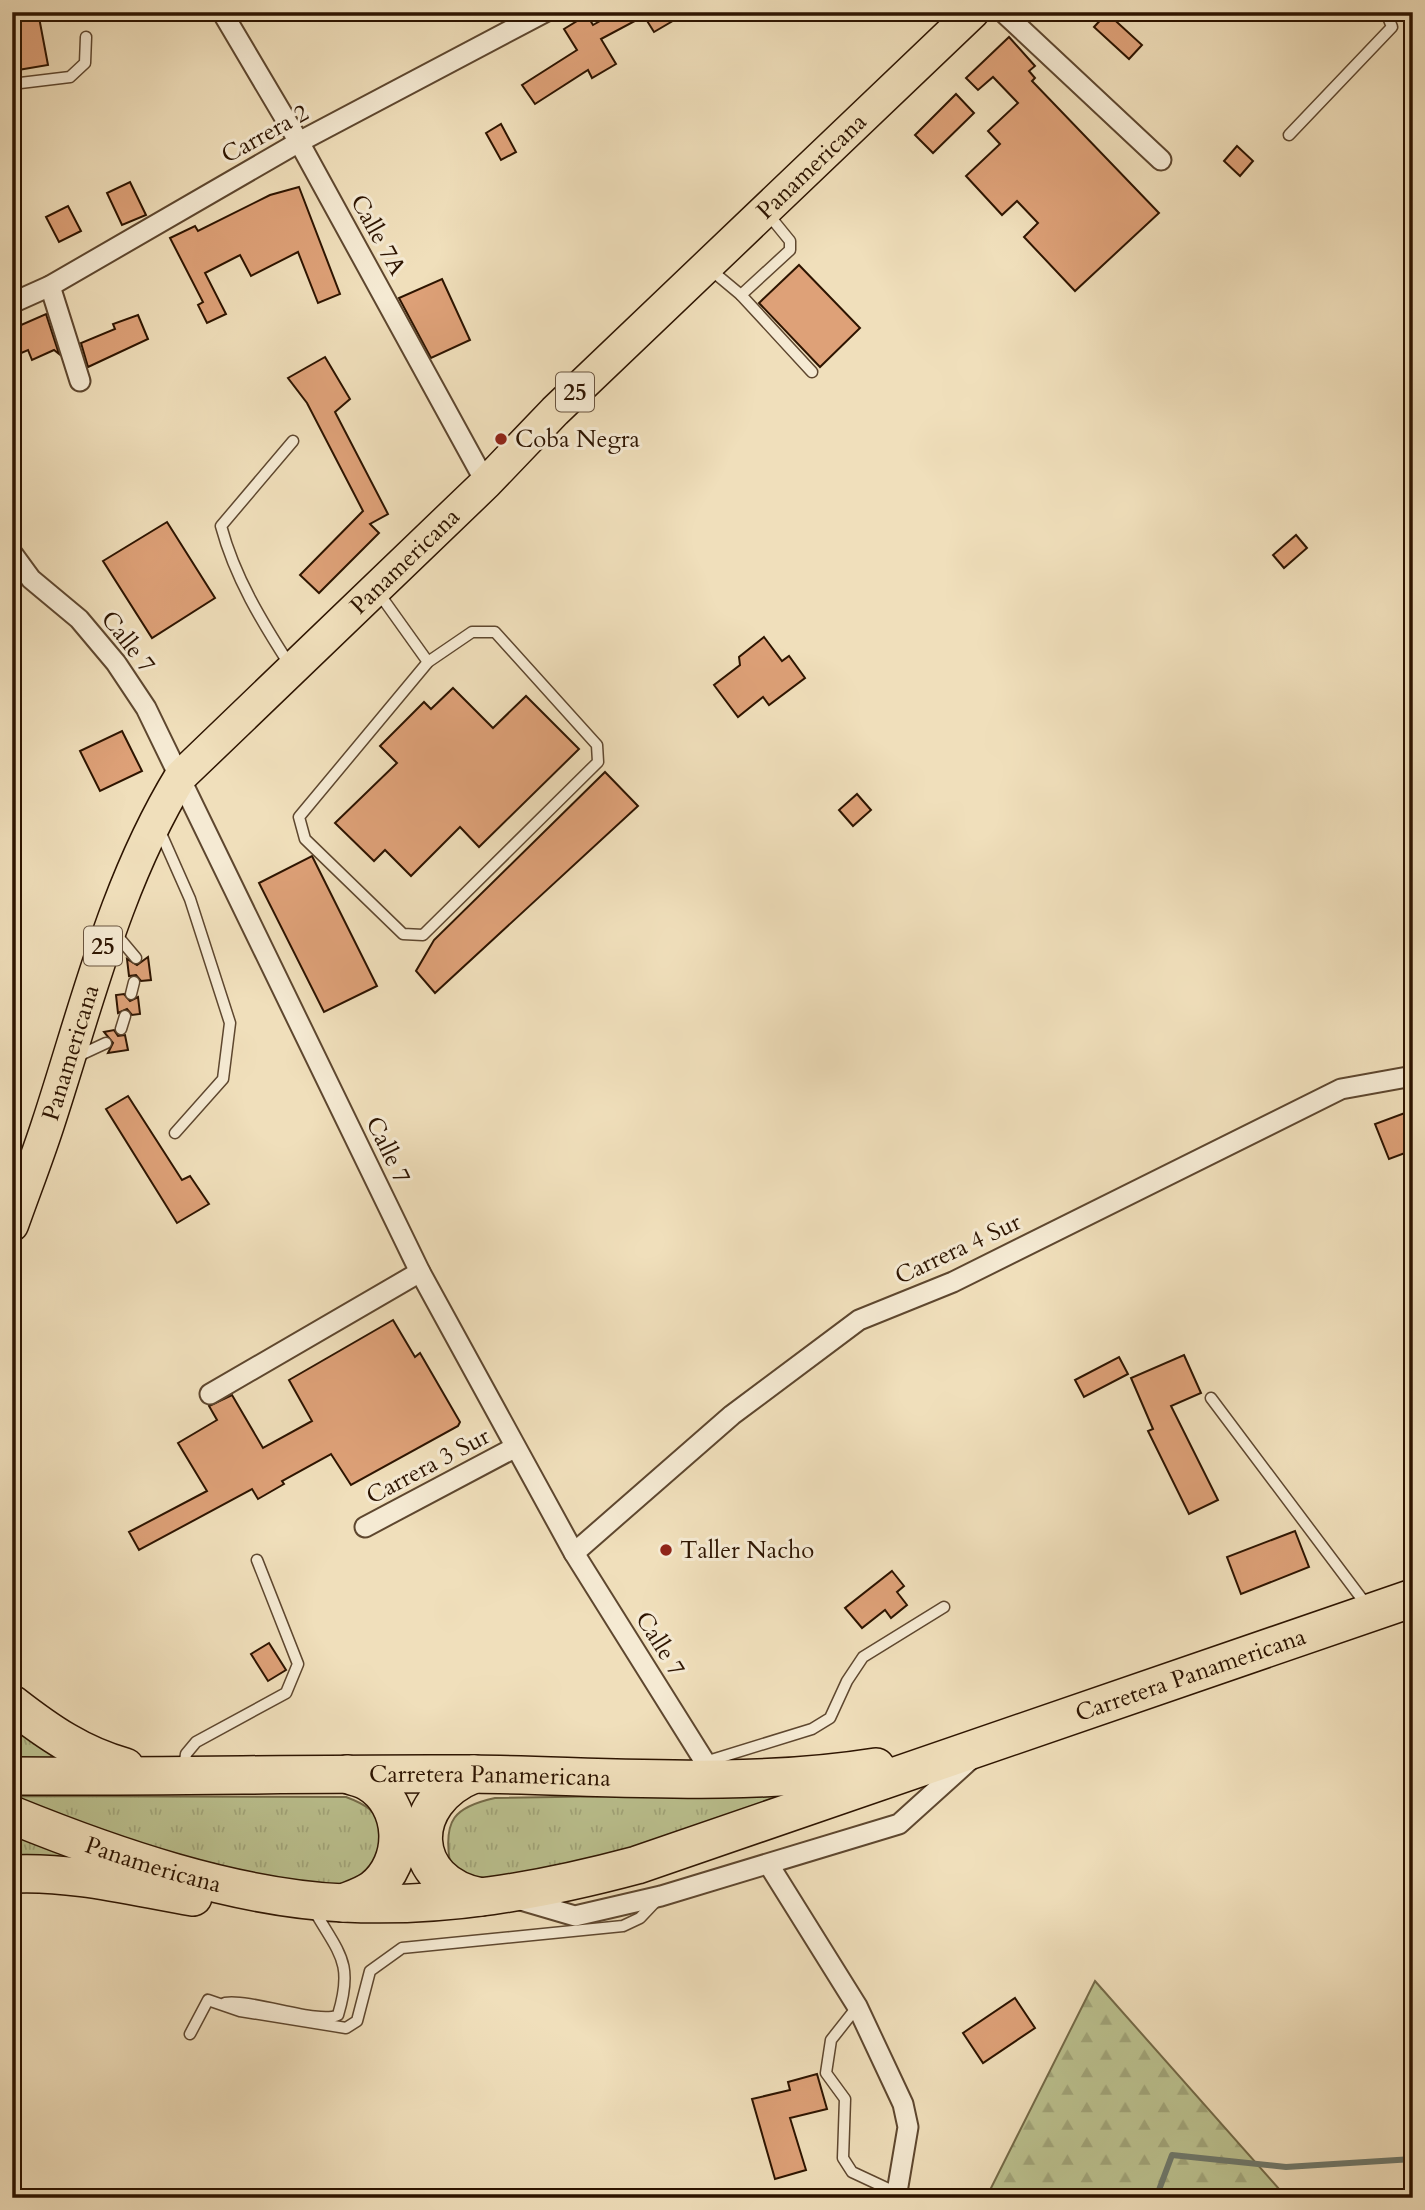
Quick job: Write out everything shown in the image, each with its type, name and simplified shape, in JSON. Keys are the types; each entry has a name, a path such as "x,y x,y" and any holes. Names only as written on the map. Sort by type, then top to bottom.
{"highway":[{"name":"Carretera Panamericana","path":"304,1899 343,1903 495,1897 569,1884 637,1865 1413,1598"},
{"path":"12,1704 53,1736 101,1761 168,1775"},
{"name":"Carretera Panamericana","path":"12,1776 710,1770 802,1776 856,1771 975,1750"},
{"path":"343,1903 372,1889 390,1870 398,1847 397,1821 386,1798 368,1782 344,1773"},
{"path":"474,1774 452,1783 436,1798 426,1818 424,1841 430,1863 443,1881 463,1894 495,1897"},
{"name":"Panamericana","path":"12,1815 117,1854 206,1880 304,1899"},
{"path":"12,1874 33,1873 86,1879 217,1902 265,1904 304,1899"}],"main road":[{"name":"Panamericana","path":"12,1225 48,1125 109,928 155,819 181,776 486,484 555,411 973,12"}],"street":[{"name":"Calle 7A","path":"222,12 299,142 486,484"},
{"name":"Carrera 2","path":"12,303 50,286 299,142 545,12"},
{"path":"1003,12 1161,160"},
{"path":"50,286 80,381"},
{"name":"Calle 7","path":"12,553 31,579 79,619 116,663 146,708 420,1272 514,1448 574,1553 710,1770"},
{"name":"Carrera 4 Sur","path":"574,1553 732,1415 859,1320 953,1282 1341,1089 1413,1076"},
{"path":"210,1394 420,1272"},
{"name":"Carrera 3 Sur","path":"365,1527 514,1448"},
{"path":"495,1897 575,1916 661,1896 769,1864 899,1824 975,1750"},
{"path":"769,1864 858,2006 903,2104 908,2127 897,2195"}],"lane":[{"path":"1289,135 1392,26 1386,12"},
{"path":"12,84 70,77 85,63 86,37"},
{"path":"741,295 790,250 790,241 765,211"},
{"path":"707,266 741,295 812,372"},
{"path":"293,441 221,526 229,556 253,607 293,670"},
{"path":"376,588 428,662"},
{"path":"471,632 495,632 597,745 598,762 423,935 403,934 305,839 299,817 428,662 471,632"},
{"path":"155,819 190,900 230,1023 223,1079 175,1133"},
{"path":"109,928 136,958"},
{"path":"131,993 134,982"},
{"path":"121,1029 125,1016"},
{"path":"67,1060 106,1043"},
{"path":"1211,1398 1372,1612"},
{"path":"168,1775 196,1742 286,1693 298,1664 257,1560"},
{"path":"710,1770 812,1730 830,1718 847,1681 863,1657 944,1607"},
{"path":"190,2034 208,2000 224,2003 240,2011 346,2028 357,2021 370,1970 402,1948 622,1926 640,1918 661,1896"},
{"path":"224,2003 241,2001 323,2018 338,2015 344,1995 346,1965 304,1899"},
{"path":"858,2006 831,2039 826,2073 845,2099 844,2158 852,2172 897,2195"}],"green space":[{"path":"12,1720 99,1769 12,1766"},
{"path":"821,1793 642,1855 479,1887 450,1863 448,1836 454,1818 470,1806 495,1798"},
{"path":"12,1796 346,1797 369,1809 386,1828 369,1875 336,1892 163,1853 12,1802"},
{"path":"12,1833 129,1872 12,1862"},
{"path":"1095,1981 1287,2198 986,2198"}],"building":[{"path":"12,12 38,12 48,65 12,71"},
{"path":"616,12 688,12 654,32 644,16 601,39 616,64 592,78 588,70 535,104 522,85 577,50 564,29 587,15 593,25"},
{"path":"1107,13 1142,45 1129,59 1094,27"},
{"path":"1009,37 1035,66 1029,71 1035,78 1032,81 1159,213 1075,291 1024,237 1038,223 1017,201 1002,215 966,176 1000,144 988,131 1018,103 993,77 978,90 966,78"},
{"path":"956,94 974,113 933,153 915,135"},
{"path":"501,124 516,152 501,160 486,133"},
{"path":"1237,146 1253,161 1240,176 1224,161"},
{"path":"130,182 146,215 122,225 107,193"},
{"path":"299,187 340,294 318,303 298,252 251,276 240,255 205,273 226,314 207,323 198,305 203,302 170,238 195,226 198,231 270,195"},
{"path":"68,206 81,231 59,242 46,217"},
{"path":"799,265 860,328 820,367 759,303"},
{"path":"442,279 470,340 431,358 399,298"},
{"path":"46,314 59,354 54,350 32,360 28,350 12,357 12,329"},
{"path":"138,315 148,339 88,367 81,343 115,329 113,324"},
{"path":"325,357 350,399 335,412 388,514 370,524 379,533 319,593 300,575 363,511 307,403 288,378"},
{"path":"167,522 215,598 152,638 103,561"},
{"path":"1296,535 1307,548 1284,568 1273,555"},
{"path":"764,637 782,661 789,656 805,678 769,705 763,697 738,717 714,685 740,665 739,657"},
{"path":"453,688 493,728 526,696 579,749 479,847 460,827 411,876 385,850 374,861 335,823 397,763 380,746 424,702 431,709"},
{"path":"122,731 142,771 100,791 80,751"},
{"path":"605,772 638,806 435,993 416,971 434,940"},
{"path":"857,794 871,810 853,826 839,810"},
{"path":"312,856 377,986 324,1012 259,883"},
{"path":"148,957 151,980 141,981 136,975 129,976 127,959 137,965"},
{"path":"124,994 130,1001 138,997 140,1014 132,1015 127,1009 118,1013 116,995"},
{"path":"114,1030 118,1036 125,1035 128,1050 108,1053 113,1043 104,1032"},
{"path":"128,1096 182,1180 190,1176 209,1204 177,1223 106,1109"},
{"path":"1413,1110 1413,1150 1389,1159 1375,1124"},
{"path":"393,1320 415,1357 420,1353 460,1422 458,1426 351,1485 331,1454 282,1481 284,1484 258,1499 252,1489 139,1550 129,1532 207,1491 178,1443 217,1420 209,1406 232,1395 263,1448 312,1421 289,1380"},
{"path":"1184,1355 1201,1393 1171,1406 1218,1500 1189,1514 1148,1431 1153,1429 1131,1378"},
{"path":"1119,1357 1128,1374 1084,1397 1075,1380"},
{"path":"1295,1531 1309,1567 1241,1594 1227,1557"},
{"path":"892,1571 904,1586 897,1592 907,1605 891,1618 885,1610 862,1628 845,1608"},
{"path":"269,1643 286,1670 268,1681 251,1654"},
{"path":"1015,1998 1035,2028 983,2063 963,2033"},
{"path":"817,2074 827,2109 790,2118 806,2170 775,2179 752,2099 790,2090 788,2082"}],"waterway":[{"path":"1156,2198 1172,2155 1286,2167 1413,2159"}],"place":[{"name":"Coba Negra","path":"501,439"},
{"name":"Taller Nacho","path":"666,1550"}]}
